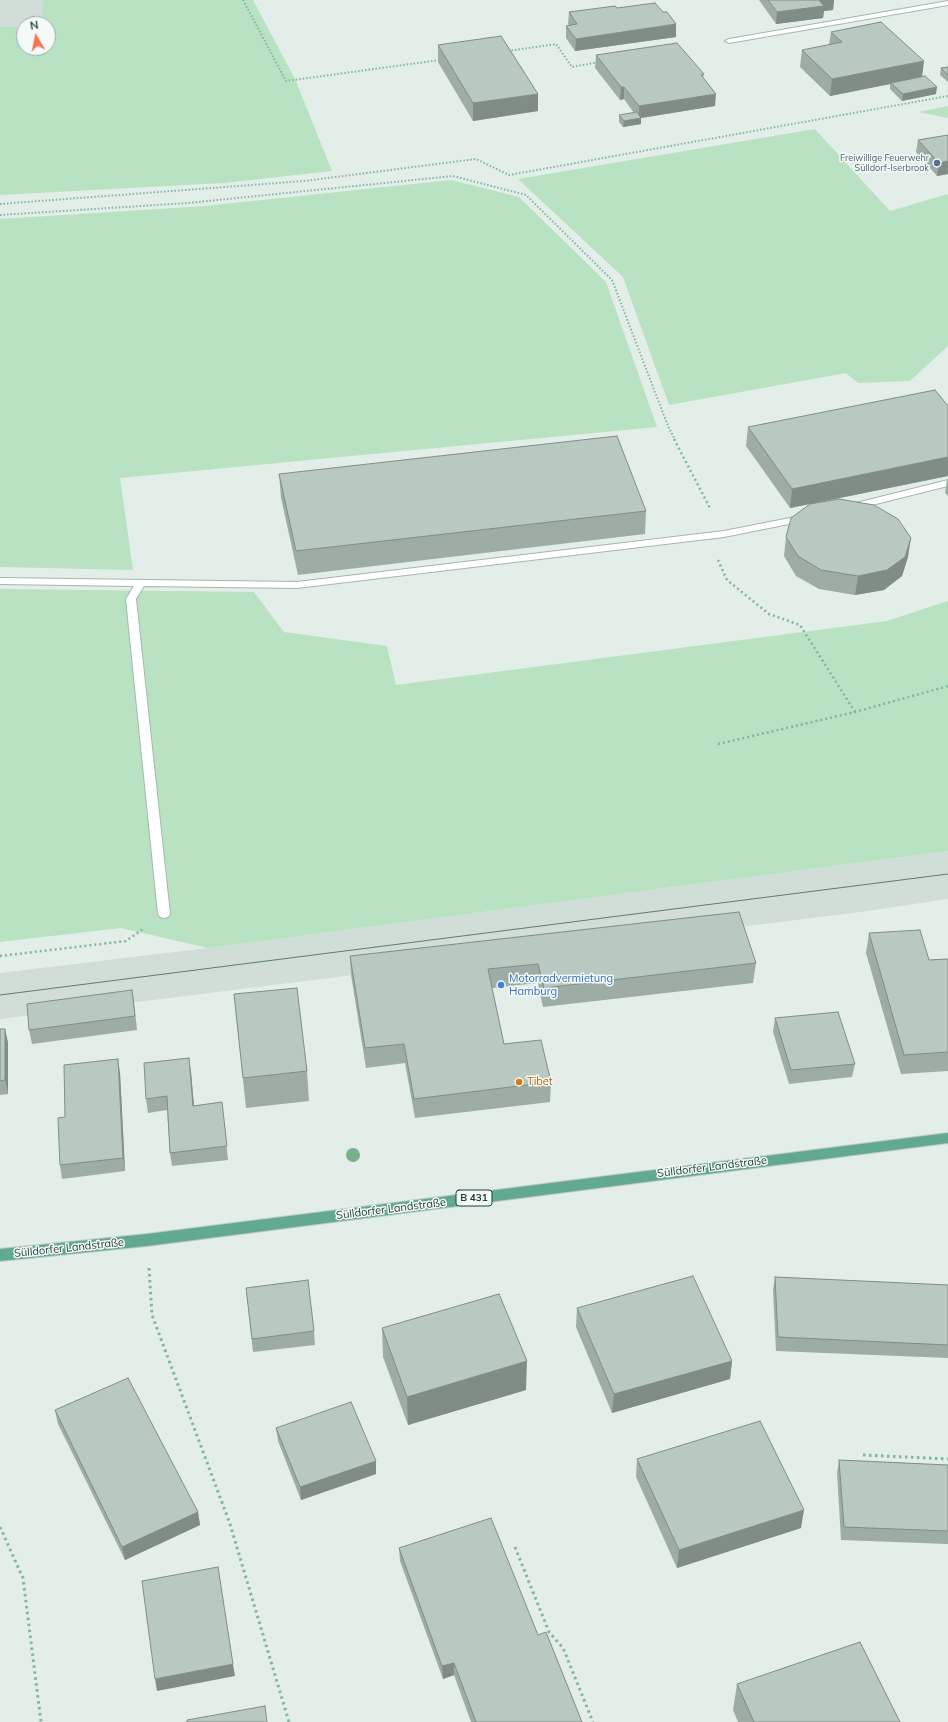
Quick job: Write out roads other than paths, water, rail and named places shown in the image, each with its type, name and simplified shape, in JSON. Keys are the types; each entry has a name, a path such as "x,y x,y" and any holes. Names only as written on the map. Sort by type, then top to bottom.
{"main road":[{"name":"Sülldorfer Landstraße","path":"0,1255 147,1240 948,1138"}],"lane":[{"path":"729,41 948,3"},
{"path":"844,509 948,483"},
{"path":"0,581 298,585 724,534 815,516"},
{"path":"141,583 131,599 164,914"}],"tram line":[{"path":"0,995 948,874"}],"place":[{"name":"Freiwillige Feuerwehr Sülldorf-Iserbrook","path":"937,163"},
{"name":"Motorradvermietung Hamburg","path":"501,985"},
{"name":"Tibet","path":"519,1082"}]}
